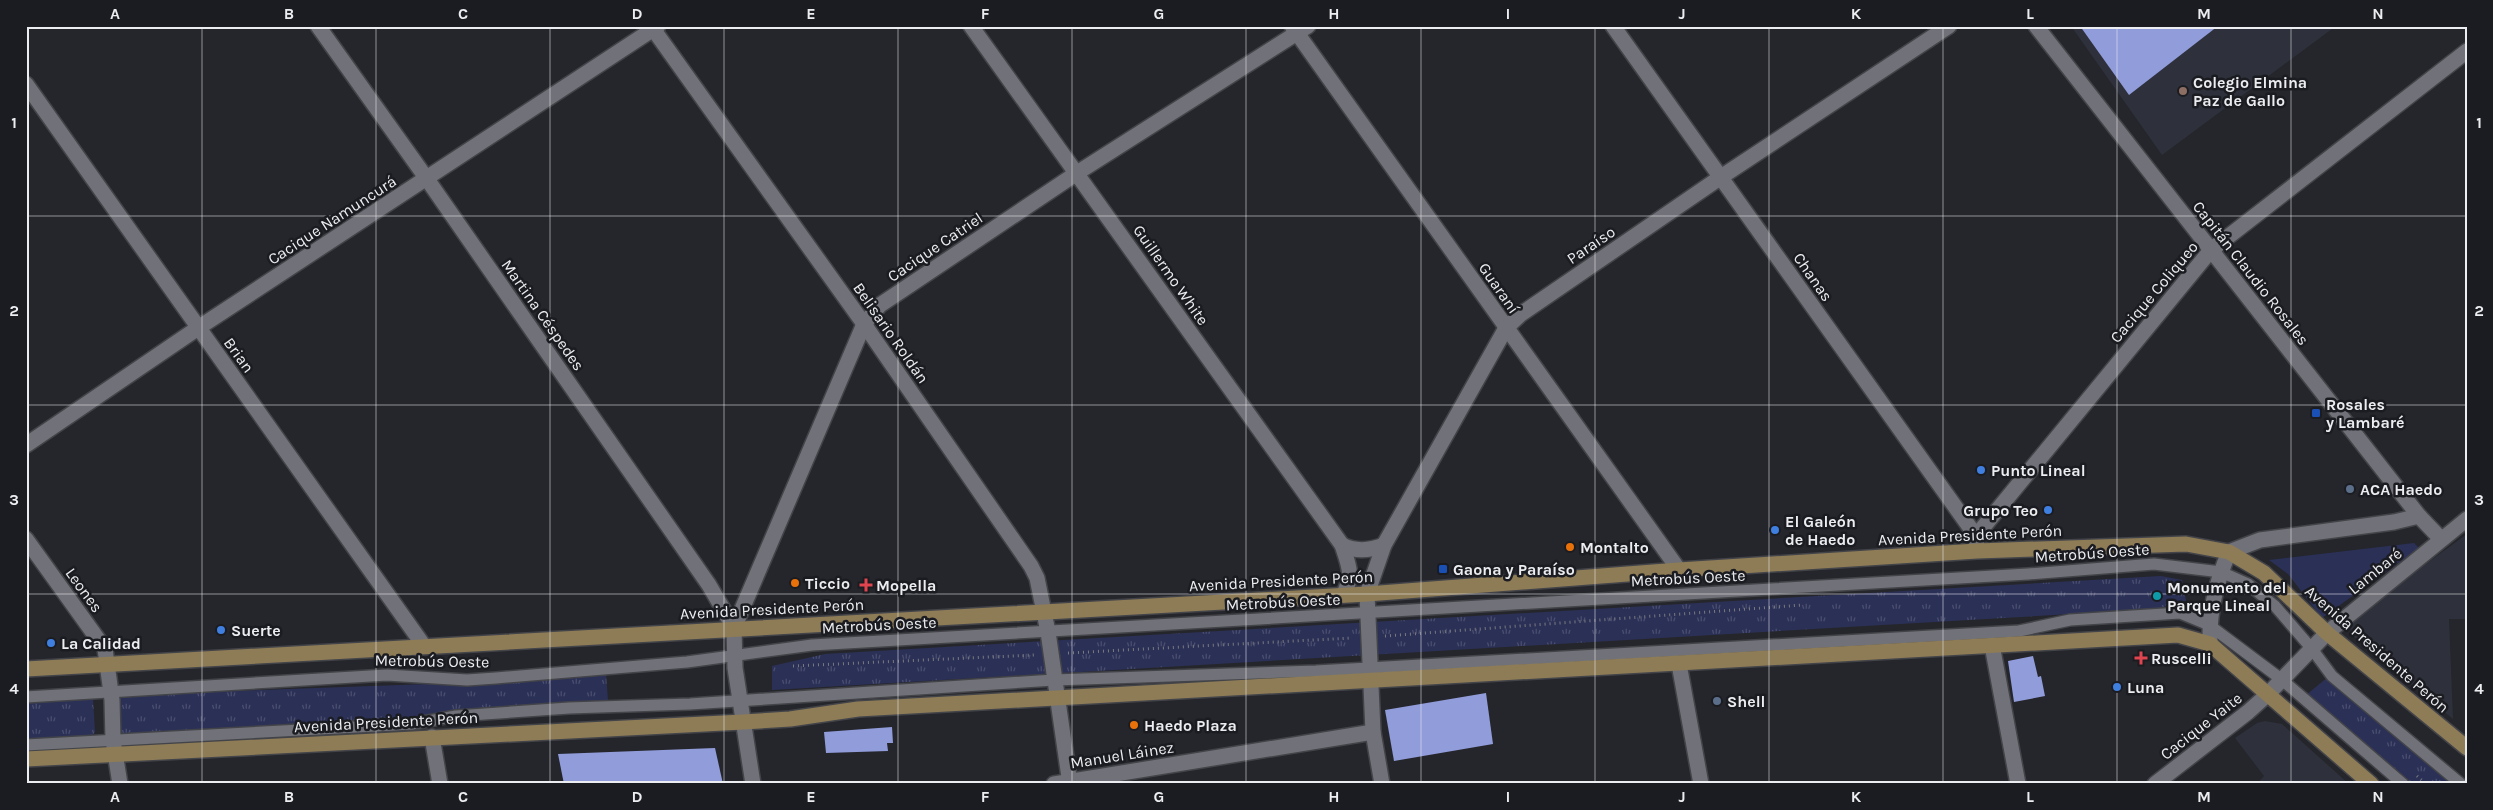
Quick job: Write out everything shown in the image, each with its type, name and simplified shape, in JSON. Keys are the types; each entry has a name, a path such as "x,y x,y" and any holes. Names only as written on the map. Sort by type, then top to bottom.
{"main road":[{"name":"Avenida Presidente Perón","path":"26,669 1367,594 1679,570 1977,544 2186,544 2229,552 2264,573 2327,633 2466,747"},
{"name":"Avenida Presidente Perón","path":"26,759 114,746 432,737 790,719 858,709 1056,698 1370,673 1679,664 2178,635 2210,644 2371,784"}],"street":[{"name":"Martina Céspedes","path":"318,26 427,179 709,585 734,628"},
{"name":"Guillermo White","path":"970,26 1342,545 1350,570 1350,582 1343,595"},
{"name":"Chanas","path":"1612,26 1721,177 1977,544"},
{"name":"Paraíso","path":"1382,784 1373,732 1367,638 1367,594 1384,545 1506,328 1521,314 1721,177 1949,26"},
{"name":"Capitán Claudio Rosales","path":"2036,26 2419,516 2441,539"},
{"name":"Cacique Namuncurá","path":"26,446 198,328 427,179 654,27"},
{"name":"Belisario Roldán","path":"654,27 1032,566 1037,578 1048,632 1056,698 1070,782"},
{"name":"Cacique Catriel","path":"734,628 864,324 880,305 1077,173 1299,29"},
{"name":"Guaraní","path":"1299,29 1506,328 1679,570"},
{"name":"Cacique Coliqueo","path":"1977,544 2211,250 2467,51"},
{"name":"Brian","path":"26,84 424,646"},
{"path":"2210,644 2210,625 2215,589 2229,552 2260,540 2394,522 2419,516"},
{"name":"Lambaré","path":"2267,695 2327,633 2467,519"},
{"name":"Leones","path":"26,539 105,649 108,664 114,746 120,784"},
{"path":"1342,545 1352,550 1364,550 1384,545"},
{"path":"734,628 734,656 753,784"},
{"path":"1992,645 2018,784"},
{"path":"1679,664 1701,784"},
{"name":"Cacique Yaite","path":"2156,784 2267,695"},
{"name":"Manuel Láinez","path":"1054,784 1373,732"},
{"path":"432,737 440,784"}],"lane":[{"name":"Metrobús Oeste","path":"26,697 387,675 476,679 734,656 812,645 2018,575 2154,564 2221,572 2248,584 2275,606 2312,649 2332,676 2461,784"},
{"path":"26,745 114,746 412,724 456,716 1054,680 1370,673 2019,631 2070,620 2180,613 2210,625 2281,679 2403,784"}],"path":[{"path":"784,666 1367,638 1804,605"},
{"path":"2412,772 2426,784"}],"shaded area":[{"name":"Colegio Elmina Paz de Gallo","path":"2071,26 2336,26 2162,155"},
{"path":"2467,534 2467,619 2449,619 2453,719 2353,636 2350,628 2353,617"},
{"path":"2265,721 2282,724 2349,784 2257,784 2264,776 2235,738 2257,723"}],"green space":[{"path":"2414,543 2419,548 2322,618 2288,574 2269,560"},
{"path":"2161,576 2182,580 2186,601 2156,609 772,690 772,666 825,654"},
{"path":"606,673 608,701 418,719 119,736 116,699 123,695 457,683"},
{"path":"2328,677 2453,784 2406,784 2305,696"},
{"path":"78,698 93,699 95,732 91,737 26,742 26,702"}],"building":[{"path":"2080,26 2218,26 2129,95"},
{"path":"2033,656 2038,677 2041,676 2045,696 2014,702 2008,661"},
{"path":"1486,693 1493,744 1394,761 1385,710"},
{"path":"892,727 893,743 887,743 888,751 826,753 824,732"},
{"path":"715,748 723,784 564,784 558,754"}],"place":[{"name":"Colegio Elmina Paz de Gallo","path":"2183,91"},
{"name":"Rosales y Lambaré","path":"2316,413"},
{"name":"Punto Lineal","path":"1981,470"},
{"name":"ACA Haedo","path":"2350,489"},
{"name":"Grupo Teo","path":"2048,510"},
{"name":"El Galeón de Haedo","path":"1775,530"},
{"name":"Montalto","path":"1570,547"},
{"name":"Gaona y Paraíso","path":"1443,569"},
{"name":"Ticcio","path":"795,583"},
{"name":"Mopella","path":"866,585"},
{"name":"Monumento del Parque Lineal","path":"2157,596"},
{"name":"Suerte","path":"221,630"},
{"name":"La Calidad","path":"51,643"},
{"name":"Ruscelli","path":"2141,658"},
{"name":"Luna","path":"2117,687"},
{"name":"Shell","path":"1717,701"},
{"name":"Haedo Plaza","path":"1134,725"}]}
